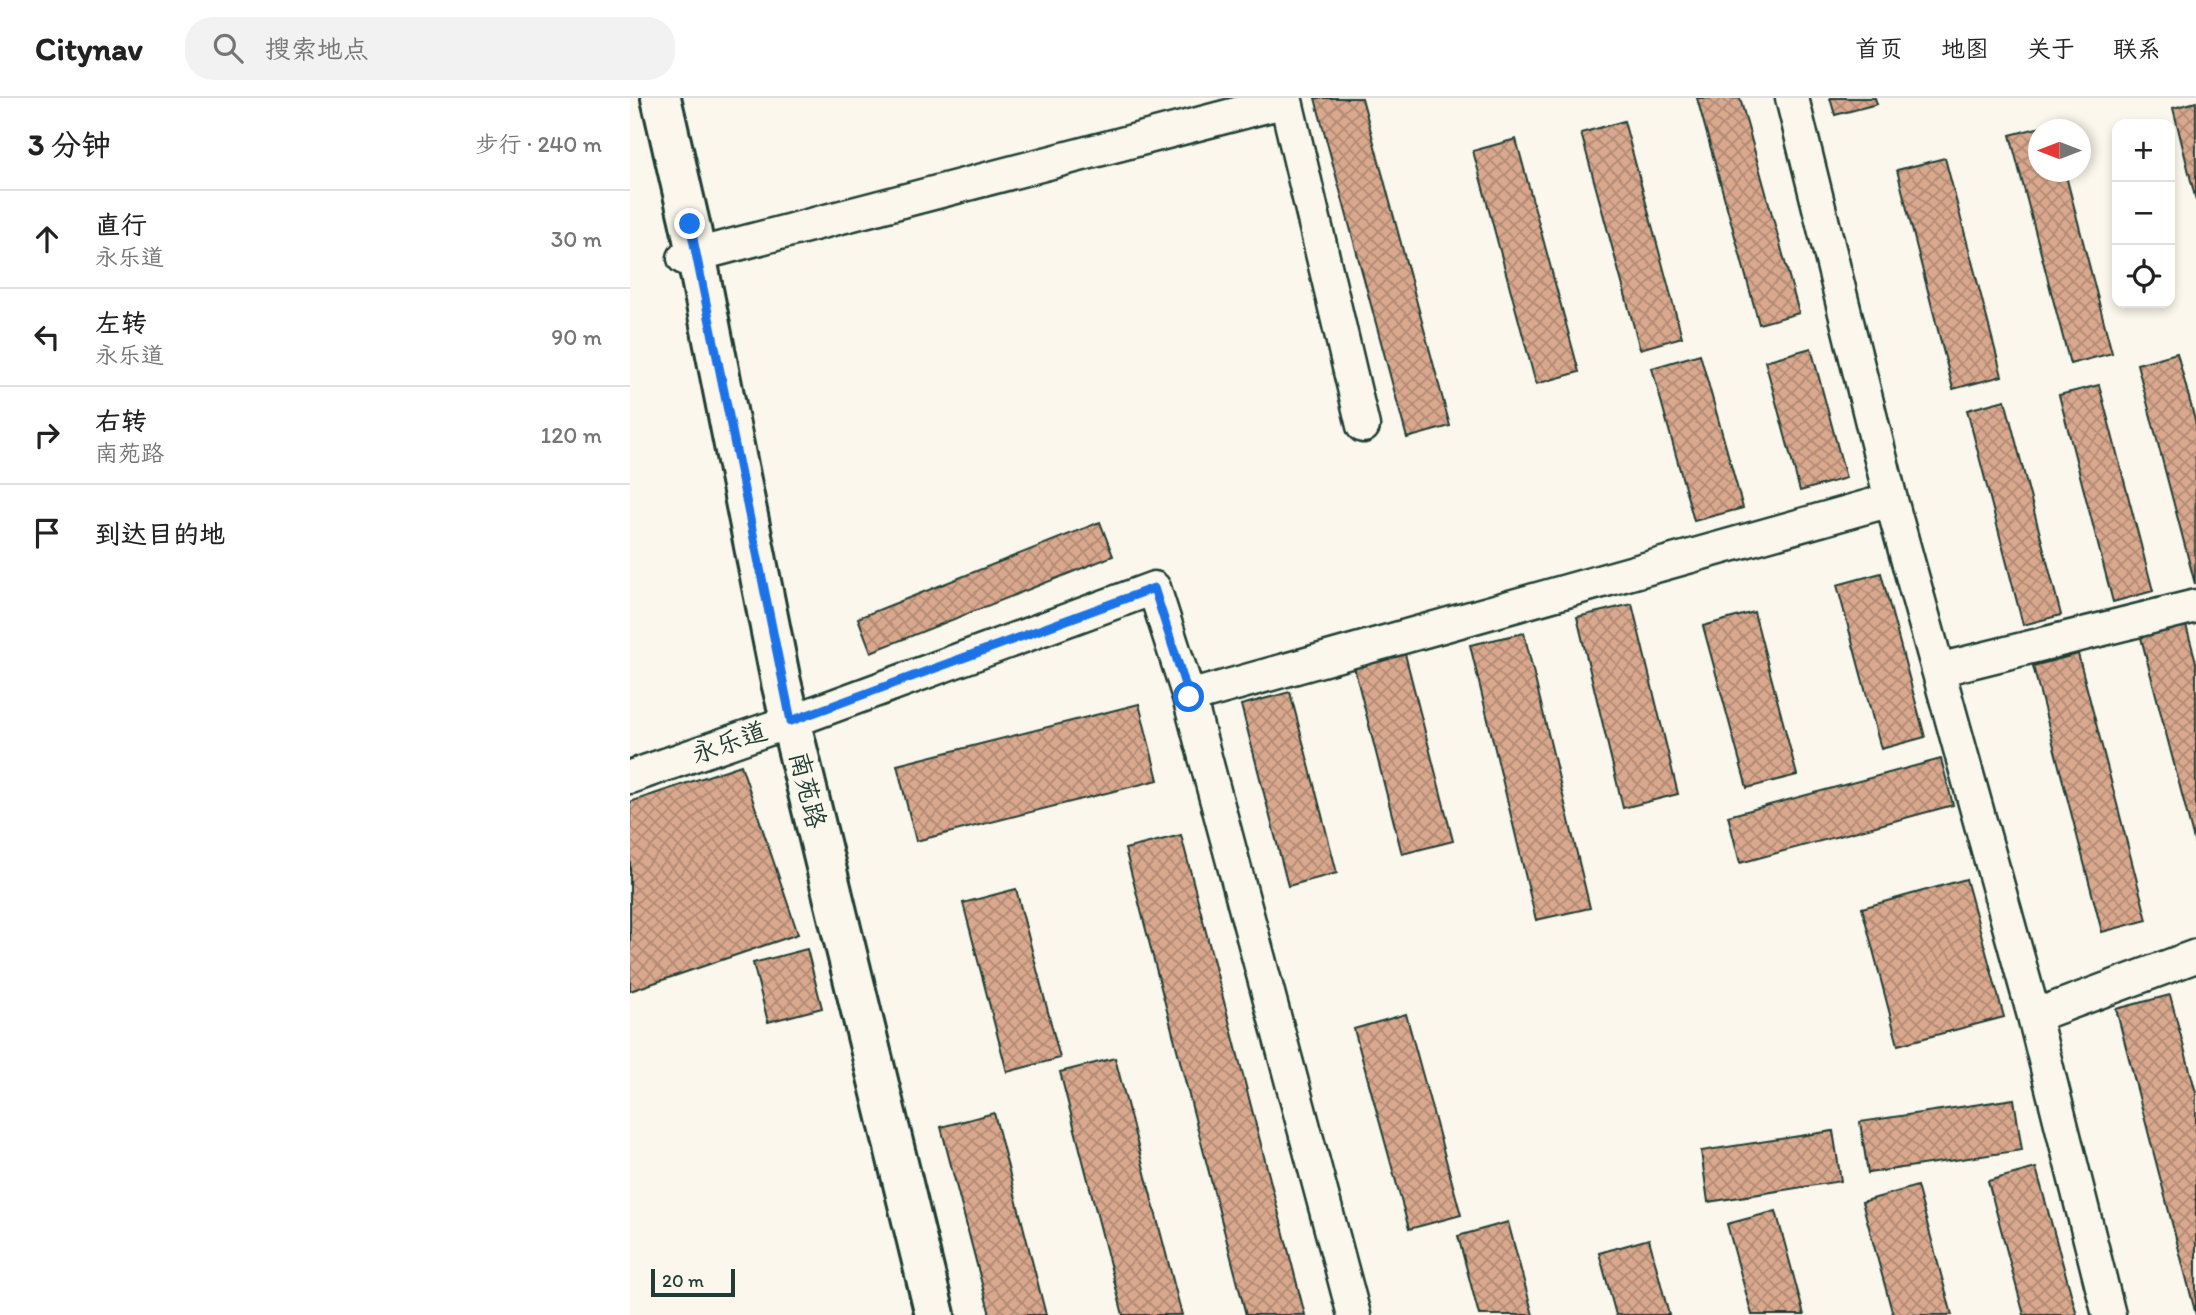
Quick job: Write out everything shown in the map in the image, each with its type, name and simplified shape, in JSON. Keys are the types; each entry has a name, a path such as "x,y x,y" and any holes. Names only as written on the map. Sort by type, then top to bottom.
{"street":[{"name":"南苑路","path":"649,98 690,257"},
{"name":"南苑路","path":"661,98 770,685 785,723 936,1315"},
{"path":"1792,98 1891,500 2034,1016 2109,1315"},
{"path":"690,257 1286,101 1363,426"},
{"path":"1354,1315 1189,697 1891,500"},
{"name":"永乐道","path":"630,777 1154,588 1189,697"},
{"path":"1938,670 2196,606"},
{"name":"南苑路","path":"785,723 922,1315"},
{"path":"2034,1016 2196,956"}],"building":[{"path":"1315,98 1362,98 1450,426 1407,438"},
{"path":"1697,98 1740,98 1799,313 1759,324"},
{"path":"1830,98 1875,98 1877,104 1835,115"},
{"path":"2196,102 2196,201 2173,108"},
{"path":"1624,121 1682,337 1640,349 1581,133"},
{"path":"2028,130 2028,182 2068,182 2112,353 2070,364 2010,135"},
{"path":"1516,139 1579,372 1536,384 1473,151"},
{"path":"1945,158 2002,376 1953,389 1897,170"},
{"path":"1811,348 1846,478 1800,491 1765,361"},
{"path":"2177,353 2196,424 2195,584 2137,364"},
{"path":"1700,354 1743,508 1694,521 1652,368"},
{"path":"2099,385 2153,591 2113,602 2059,395"},
{"path":"2005,400 2061,615 2023,625 1967,410"},
{"path":"1100,522 1113,556 871,652 858,618"},
{"path":"1881,573 1925,737 1881,749 1837,585"},
{"path":"1632,604 1678,794 1623,808 1577,617"},
{"path":"1754,612 1797,775 1747,788 1703,626"},
{"path":"2184,618 2196,662 2196,848 2139,630"},
{"path":"1524,633 1590,908 1536,920 1470,645"},
{"path":"1404,650 1453,841 1402,854 1353,663"},
{"path":"2078,654 2147,920 2102,932 2033,666"},
{"path":"1290,692 1337,873 1288,886 1241,705"},
{"path":"1139,704 1158,780 916,841 897,765"},
{"path":"1941,759 1953,805 1740,863 1728,816"},
{"path":"741,765 798,934 630,991 630,802"},
{"path":"1181,835 1305,1315 1246,1315 1125,849"},
{"path":"1966,879 2004,1017 1898,1045 1862,908"},
{"path":"1016,889 1060,1058 1007,1072 963,903"},
{"path":"807,949 822,1008 768,1022 753,963"},
{"path":"2170,995 2196,1093 2196,1315 2116,1009"},
{"path":"1406,1014 1461,1215 1409,1229 1354,1029"},
{"path":"1115,1058 1182,1315 1123,1315 1060,1072"},
{"path":"2014,1099 2022,1150 1868,1173 1860,1122"},
{"path":"994,1113 1046,1315 990,1315 941,1127"},
{"path":"1833,1131 1841,1181 1708,1202 1701,1151"},
{"path":"2036,1168 2077,1315 2024,1315 1988,1181"},
{"path":"1917,1186 1952,1315 1893,1315 1862,1202"},
{"path":"1776,1211 1804,1315 1752,1315 1727,1224"},
{"path":"1508,1222 1533,1315 1479,1315 1458,1236"},
{"path":"1649,1239 1669,1315 1616,1315 1599,1253"}],"route":[{"path":"690,224 791,721 1154,588 1189,697"}]}
